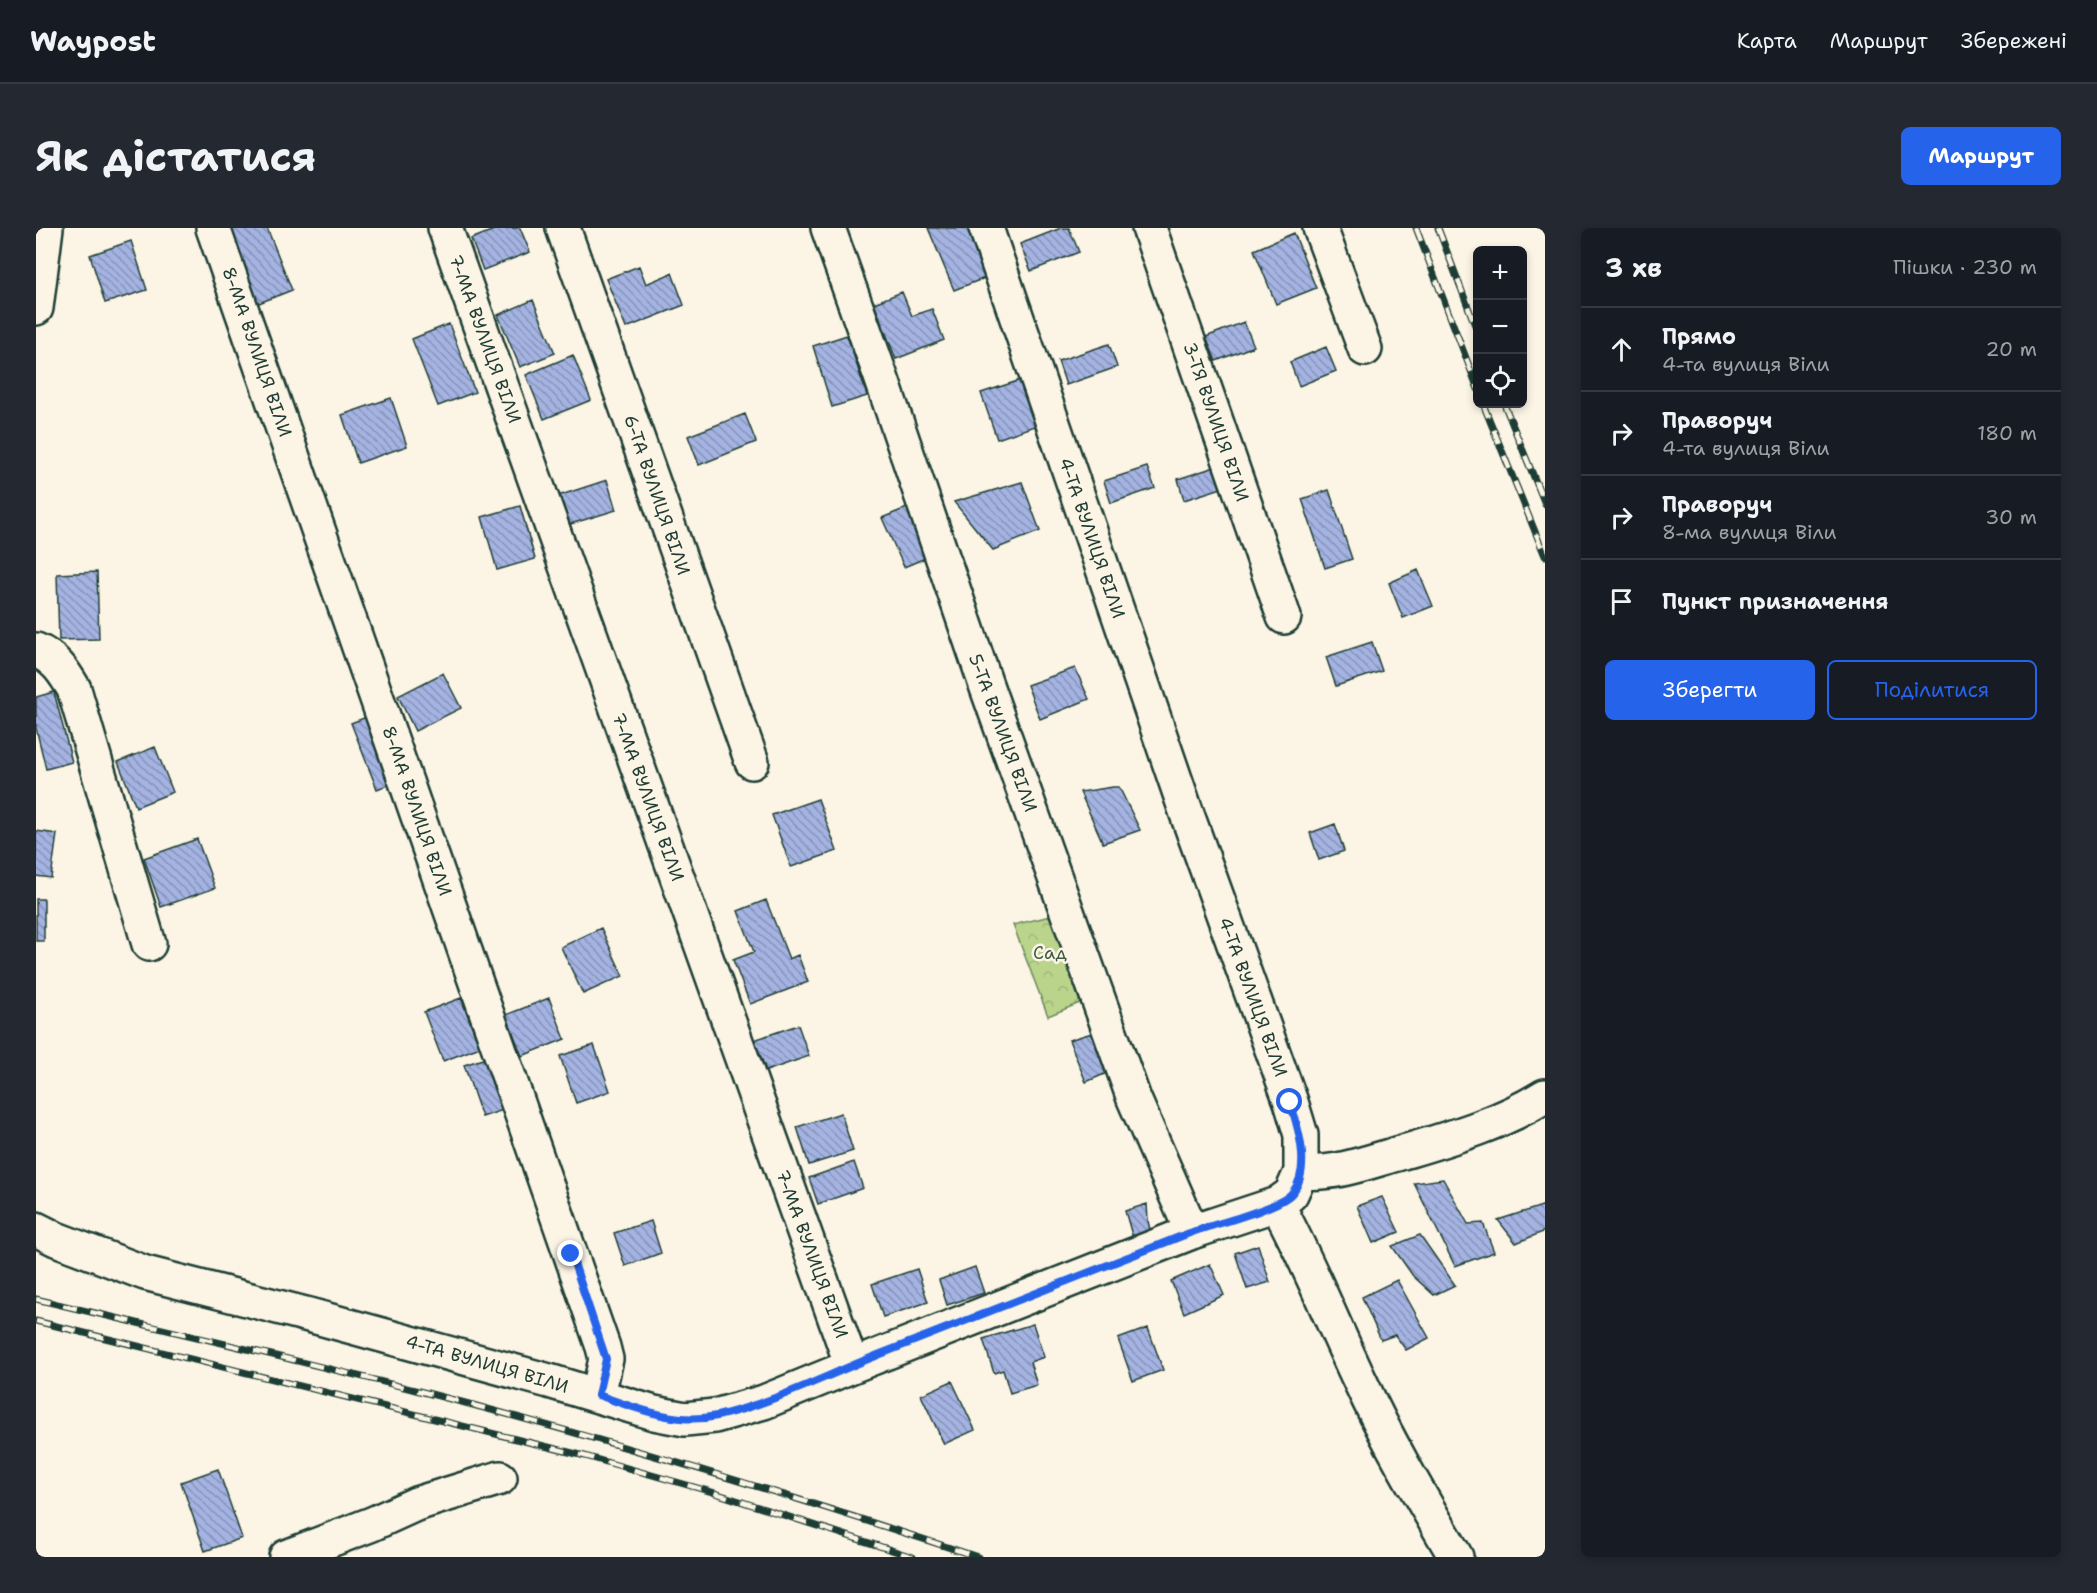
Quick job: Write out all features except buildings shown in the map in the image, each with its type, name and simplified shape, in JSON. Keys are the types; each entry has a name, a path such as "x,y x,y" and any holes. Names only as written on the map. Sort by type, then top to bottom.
{"street":[{"path":"36,308 46,228"},
{"name":"8-МА ВУЛИЦЯ ВІЛИ","path":"213,228 603,1347 606,1359 598,1395"},
{"name":"7-МА ВУЛИЦЯ ВІЛИ","path":"445,228 852,1366"},
{"name":"6-ТА ВУЛИЦЯ ВІЛИ","path":"563,228 752,762"},
{"name":"5-ТА ВУЛИЦЯ ВІЛИ","path":"828,228 986,685 1130,1088 1192,1232"},
{"name":"4-ТА ВУЛИЦЯ ВІЛИ","path":"36,1229 56,1239 146,1273 321,1318 598,1395 654,1413 685,1419 715,1416 764,1402 1192,1232 1277,1204 1291,1194 1299,1181 1301,1172 1301,1135 1188,817 986,228"},
{"name":"3-ТЯ ВУЛИЦЯ ВІЛИ","path":"1149,228 1284,617"},
{"path":"1320,228 1365,349"},
{"path":"36,650 45,654 62,668 74,689 149,944"},
{"path":"1301,1172 1327,1172 1348,1168 1457,1136 1503,1119 1545,1096"},
{"path":"1277,1204 1294,1235 1395,1455 1456,1557"},
{"path":"286,1557 372,1524 416,1504 500,1478"}],"green space":[{"name":"Сад","path":"1063,913 1092,998 1048,1016 1013,925"}],"railway":[{"path":"1416,228 1473,376"},
{"path":"1438,228 1473,320"},
{"path":"1485,408 1545,556"},
{"path":"1506,408 1545,504"},
{"path":"36,1299 497,1411 704,1470 978,1557"},
{"path":"36,1321 585,1456 712,1492 913,1557"}],"route":[{"path":"571,1254 606,1359 598,1395 654,1413 685,1419 715,1416 764,1402 1192,1232 1277,1204 1291,1194 1299,1181 1301,1172 1301,1135 1290,1102"}]}
